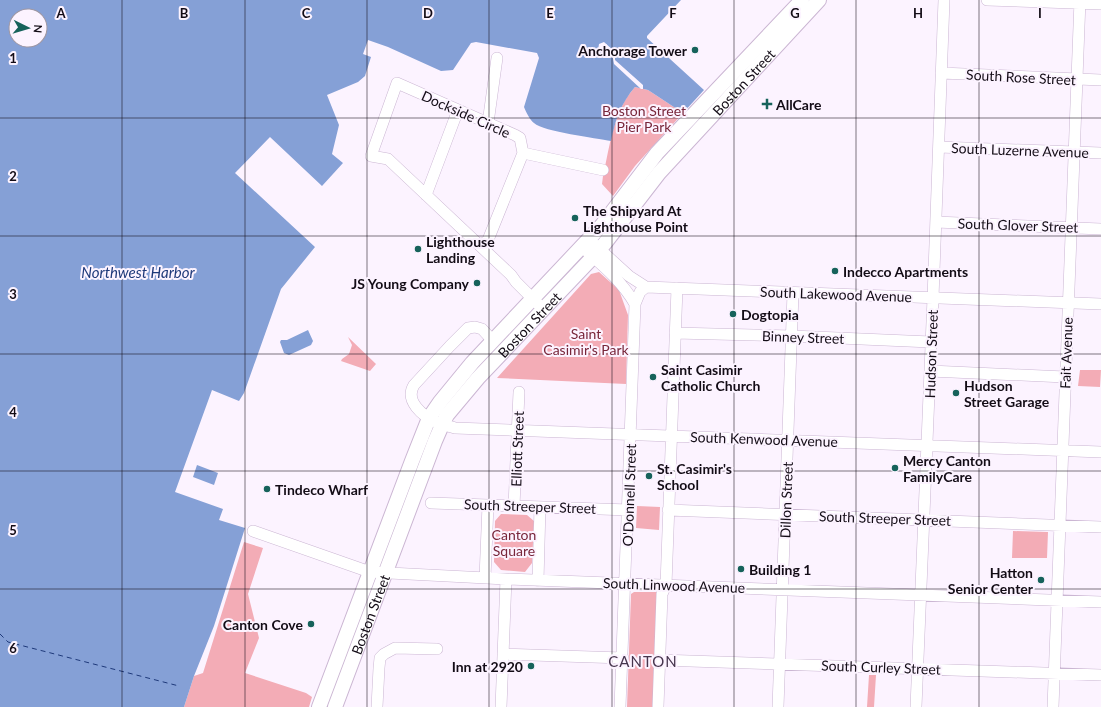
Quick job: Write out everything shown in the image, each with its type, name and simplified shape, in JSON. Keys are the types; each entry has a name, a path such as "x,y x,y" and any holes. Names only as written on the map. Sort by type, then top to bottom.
{"main road":[{"name":"Boston Street","path":"319,707 370,572 448,391 602,225 657,153 802,0"},
{"name":"Boston Street","path":"335,707 386,573 436,421 454,406 478,378 596,253 659,173 819,0"}],"street":[{"name":"Hudson Street","path":"916,707 940,147 944,0"},
{"path":"987,0 1080,2 1101,4"},
{"name":"Fait Avenue","path":"1053,707 1080,2"},
{"path":"488,123 497,58"},
{"name":"South Rose Street","path":"941,73 1101,80"},
{"name":"Dockside Circle","path":"426,195 388,159 371,156 397,83 520,138 523,153 488,240 481,246"},
{"path":"458,110 426,195 511,275 543,309"},
{"name":"South Luzerne Avenue","path":"940,147 1101,153"},
{"path":"523,153 603,170"},
{"name":"South Glover Street","path":"936,222 1101,228"},
{"path":"585,243 596,253 621,282 635,304"},
{"path":"596,253 646,287 640,292 635,304"},
{"name":"South Lakewood Avenue","path":"646,287 1101,304"},
{"path":"658,707 662,594 666,585 677,288"},
{"name":"Dillon Street","path":"778,707 794,292"},
{"name":"O'Donnell Street","path":"620,707 629,510 635,304"},
{"path":"436,421 416,407 411,398 411,390 420,378 468,328 475,327 482,329 493,341"},
{"name":"Binney Street","path":"675,333 931,342"},
{"path":"930,371 1066,377"},
{"name":"Elliott Street","path":"514,506 519,392"},
{"name":"South Kenwood Avenue","path":"436,421 455,428 1101,452"},
{"name":"South Streeper Street","path":"432,503 629,510"},
{"path":"485,578 488,505"},
{"path":"538,580 540,507"},
{"name":"South Streeper Street","path":"668,510 1101,527"},
{"name":"South Linwood Avenue","path":"253,531 370,572 626,584 1101,602"},
{"path":"501,707 506,579"},
{"path":"377,707 378,668 380,658 384,654 392,648 436,649"},
{"path":"503,654 623,658"},
{"name":"South Curley Street","path":"660,660 1101,675"}],"green space":[{"name":"Boston Street Pier Park","path":"635,87 648,90 683,113 635,166 613,196 602,184 610,141 622,107"},
{"name":"Saint Casimir's Park","path":"599,272 619,290 628,315 626,384 497,378 591,274"},
{"path":"348,337 376,364 370,371 341,361 349,354 352,345"},
{"path":"1080,370 1101,370 1100,387 1078,386"},
{"path":"637,506 660,507 659,530 636,528"},
{"name":"Canton Square","path":"501,514 527,515 534,521 532,563 525,572 501,570 494,562 495,521"},
{"path":"1013,531 1048,532 1047,558 1012,558"},
{"path":"244,542 263,548 248,594 259,638 245,673 306,693 312,697 309,707 184,707 194,676 203,673"},
{"path":"634,592 657,592 660,596 656,707 627,707 631,594"},
{"path":"869,675 876,675 874,707 867,707"}],"water":[{"name":"Northwest Harbor","path":"0,0 681,0 647,36 647,38 704,90 683,113 648,90 635,87 619,112 611,141 548,129 534,123 531,120 524,107 539,58 537,53 476,42 471,43 453,70 441,71 388,47 368,40 363,54 371,57 365,76 358,82 327,95 339,125 332,154 343,163 322,186 270,137 235,173 315,247 281,289 244,393 239,401 212,390 175,492 223,509 219,520 245,528 214,626 194,676 184,707 0,707"},
{"path":"308,330 313,341 311,345 289,355 284,353 280,342 281,340 287,340"},
{"path":"197,465 218,473 214,485 193,477"}],"pier":[{"path":"604,42 615,52 615,60 643,85 643,89 641,89 614,64 612,53 606,48 604,51 598,50 599,44"}],"ferry route":[{"path":"0,634 8,642 179,686"}],"place":[{"name":"Anchorage Tower","path":"695,50"},
{"name":"AllCare","path":"767,104"},
{"name":"The Shipyard At Lighthouse Point","path":"575,218"},
{"name":"Lighthouse Landing","path":"418,249"},
{"name":"Indecco Apartments","path":"835,271"},
{"name":"JS Young Company","path":"477,283"},
{"name":"Dogtopia","path":"733,314"},
{"name":"Saint Casimir Catholic Church","path":"653,377"},
{"name":"Hudson Street Garage","path":"956,393"},
{"name":"Mercy Canton FamilyCare","path":"895,468"},
{"name":"St. Casimir's School","path":"649,476"},
{"name":"Tindeco Wharf","path":"267,489"},
{"name":"Building 1","path":"741,569"},
{"name":"Hatton Senior Center","path":"1041,580"},
{"name":"Canton Cove","path":"311,624"},
{"name":"Inn at 2920","path":"531,666"}],"district":[{"name":"CANTON","path":"643,661"}]}
